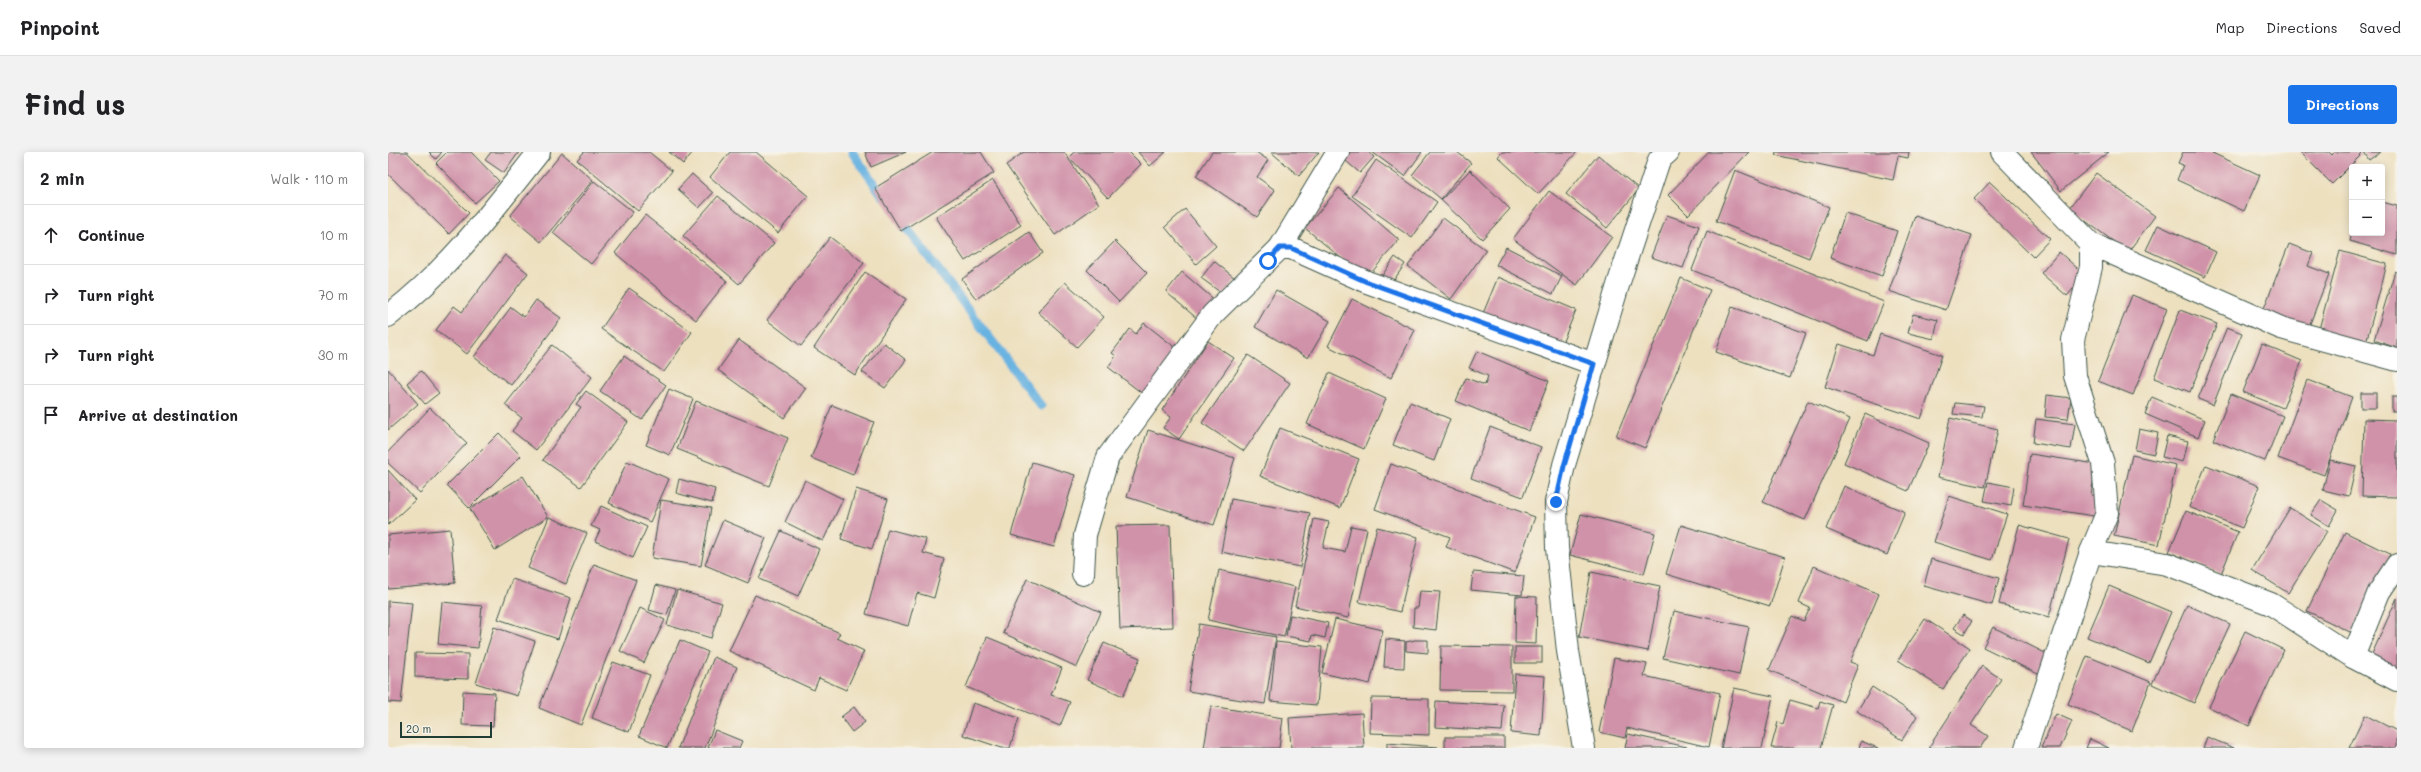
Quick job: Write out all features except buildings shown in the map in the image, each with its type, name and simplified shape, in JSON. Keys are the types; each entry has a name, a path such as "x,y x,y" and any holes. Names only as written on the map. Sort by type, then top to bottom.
{"street":[{"path":"388,316 409,300 474,234 540,152"},
{"path":"1083,574 1085,535 1108,457 1213,314 1280,248 1338,152"},
{"path":"2002,152 2091,244 2281,328 2397,360"},
{"path":"1584,748 1568,651 1557,548 1556,502 1564,466 1594,364 1660,155"},
{"path":"2026,748 2091,552 2107,513 2103,463 2075,376 2073,340 2091,267 2091,244"},
{"path":"1280,248 1291,248 1367,282 1594,364"},
{"path":"2091,552 2167,564 2271,604 2353,658 2397,680"},
{"path":"2353,658 2379,592 2397,565"}],"waterway":[{"path":"852,152 883,196"},
{"path":"900,219 1041,406"}],"route":[{"path":"1268,261 1280,248 1291,248 1367,282 1594,364 1564,466 1556,502"}]}
